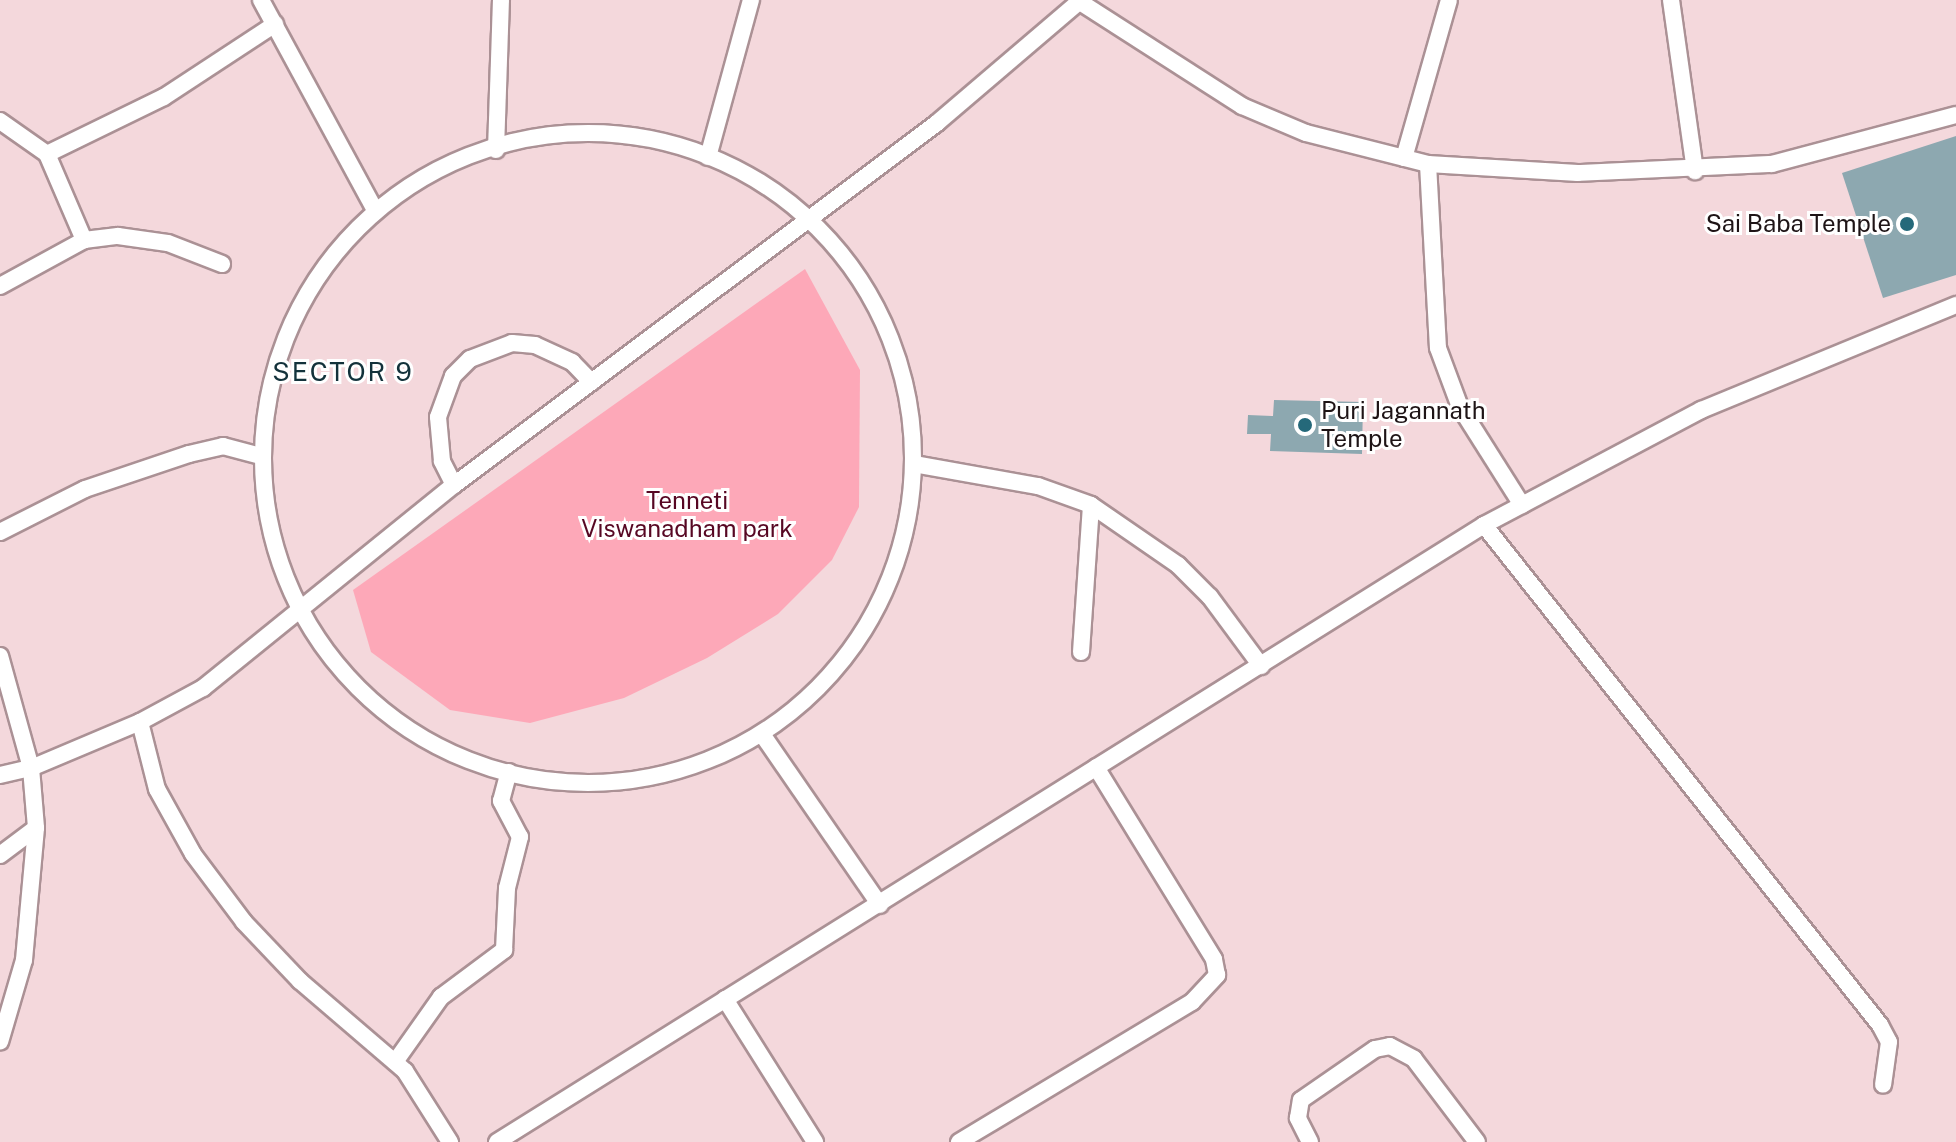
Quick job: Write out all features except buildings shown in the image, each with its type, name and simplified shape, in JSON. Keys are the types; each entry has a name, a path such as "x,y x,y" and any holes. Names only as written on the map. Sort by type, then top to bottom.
{"street":[{"path":"261,0 374,208"},
{"path":"496,150 501,0"},
{"path":"708,157 751,0"},
{"path":"1404,158 1449,0"},
{"path":"1671,0 1695,171"},
{"path":"0,775 31,768 140,722 203,688 298,607 454,485 811,222 1079,1 1242,106 1306,133 1428,164 1578,173 1695,171 1772,164 1956,115"},
{"path":"47,154 164,97 275,24"},
{"path":"0,121 47,154 84,240"},
{"path":"532,139 613,139 708,157 762,184 811,222 867,284 897,338 915,410 914,464 897,552 872,618 825,685 764,737 711,763 649,776 551,779 509,772 446,747 395,718 333,660 298,607 272,536 261,456 265,395 282,325 307,283 374,208 452,163 532,139"},
{"path":"1428,164 1438,348 1460,407 1522,505"},
{"path":"0,286 84,240 146,239 222,264"},
{"path":"497,1142 1484,525 1701,410 1956,305"},
{"path":"454,485 442,461 438,417 453,376 470,359 512,343 535,345 572,362 591,382"},
{"path":"0,532 85,489 189,454 223,446 261,456"},
{"path":"914,464 1038,486 1091,505 1178,565 1210,597 1261,666"},
{"path":"1081,652 1091,505"},
{"path":"1484,525 1880,1025 1889,1042 1883,1085"},
{"path":"0,656 31,768 36,828 24,960 0,1042"},
{"path":"140,722 150,770 175,825 244,922 311,993 395,1062 450,1142"},
{"path":"764,737 880,905"},
{"path":"959,1142 1192,1002 1217,975 1214,959 1096,767"},
{"path":"395,1062 441,997 504,950 507,888 520,837 501,801 509,772"},
{"path":"0,855 36,828"},
{"path":"725,999 815,1142"},
{"path":"1310,1142 1298,1118 1301,1100 1375,1049 1390,1046 1414,1059 1477,1142"}],"green space":[{"name":"Tenneti Viswanadham park","path":"805,269 860,370 859,507 832,560 778,614 707,658 624,698 530,723 450,710 371,652 353,590"}],"place":[{"name":"Sai Baba Temple","path":"1907,224"},
{"name":"Puri Jagannath Temple","path":"1305,425"}],"district":[{"name":"SECTOR 9","path":"343,372"}]}
